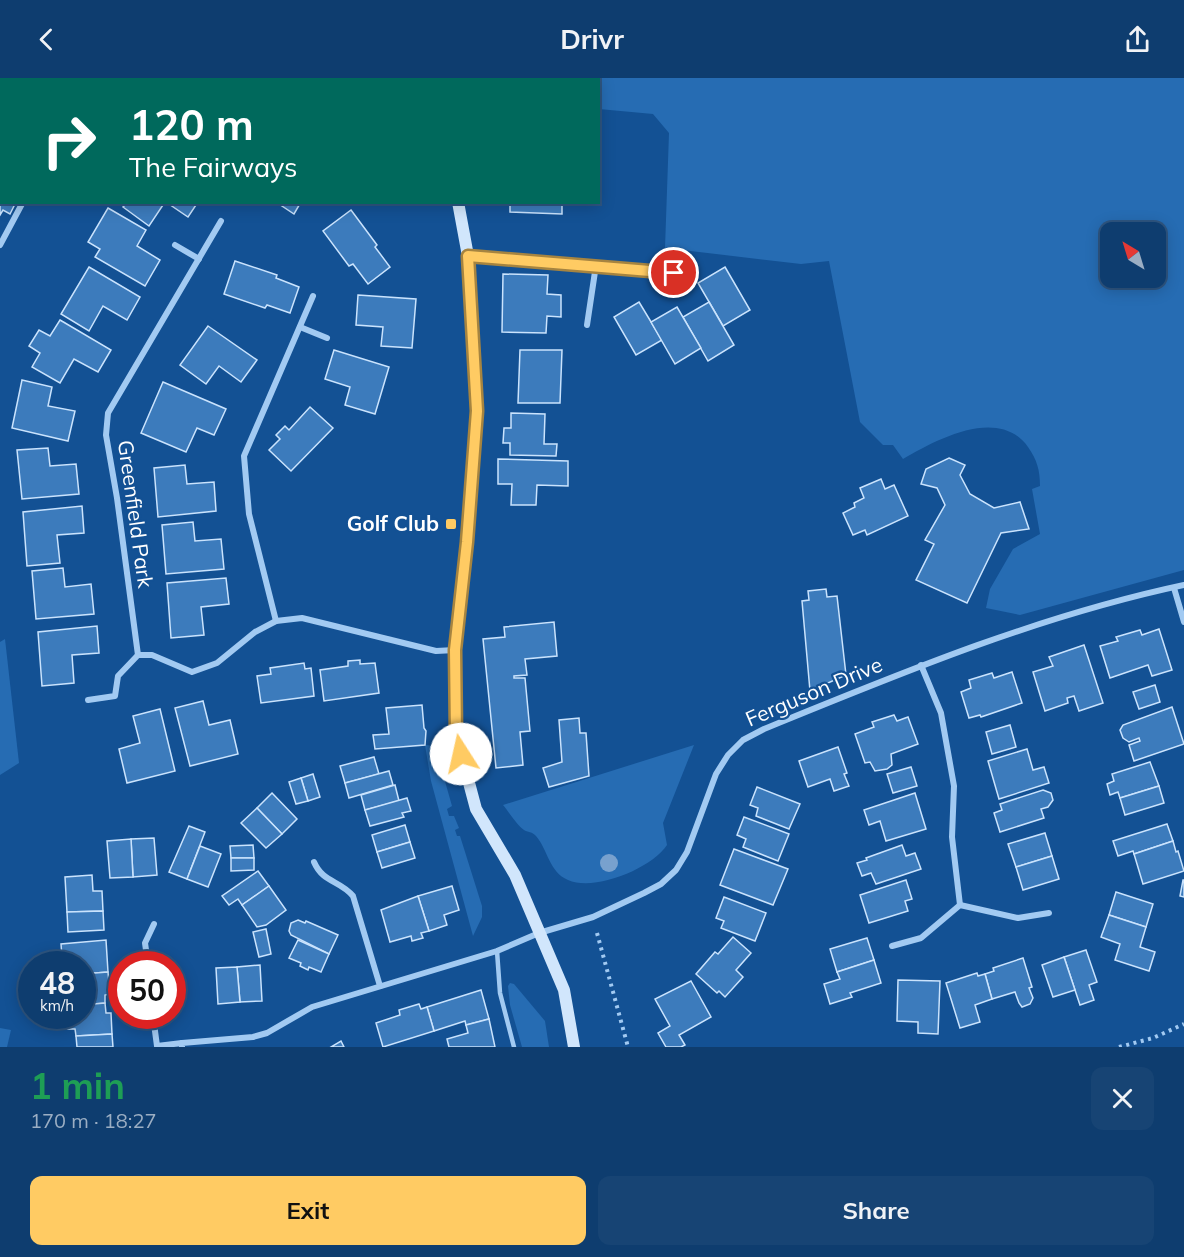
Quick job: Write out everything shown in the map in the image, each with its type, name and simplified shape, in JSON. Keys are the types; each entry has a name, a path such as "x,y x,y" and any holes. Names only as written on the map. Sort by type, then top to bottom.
{"main road":[{"path":"458,204 468,256 477,411 467,542 455,650 456,734 476,809 515,875 564,990 574,1047"}],"street":[{"path":"0,245 22,204"},
{"name":"Greenfield Park","path":"138,655 117,498 106,435 108,413 221,221"},
{"path":"174,245 199,258"},
{"path":"468,256 674,273"},
{"path":"587,325 596,265"},
{"path":"276,621 249,514 244,456 313,296"},
{"path":"300,327 327,338"},
{"name":"Ferguson Drive","path":"155,1029 157,1046 253,1037 267,1033 312,1007 497,951 539,933 593,917 662,884 676,870 687,852 716,774 728,755 743,741 764,729 921,665 1007,634 1184,585"},
{"path":"1174,588 1184,622"},
{"path":"88,700 115,696 118,676 138,655 152,655 192,672 217,663 255,632 276,621 302,618 436,651 455,650"},
{"path":"921,665 941,713 954,786 952,837 960,905"},
{"path":"314,862 318,872 346,888 352,896 380,987"},
{"path":"960,905 1018,918 1049,913"},
{"path":"892,946 921,938 960,905"},
{"path":"146,951 145,944 154,924"}],"lane":[{"path":"497,951 500,993 514,1047"}],"path":[{"path":"593,917 628,1047"},
{"path":"1119,1047 1153,1038 1184,1024"}],"shaded area":[{"path":"600,78 1184,78 1184,570 1020,615 986,608 990,589 1013,549 1040,534 1032,489 1040,486 1039,475 1036,461 1028,447 1016,435 1001,429 985,428 967,430 950,436 903,459 893,445 883,445 860,422 829,261 801,264 665,248 669,133 653,114 600,109"},
{"path":"5,639 19,763 0,775 0,642"},
{"path":"425,745 435,746 452,806 447,809 449,816 454,816 459,828 455,830 457,836 460,836 482,906 482,917 473,936 431,781"},
{"path":"694,745 663,823 667,845 649,862 622,876 593,883 568,880 557,872 536,836 524,830 503,805"},
{"path":"510,983 514,984 545,1021 549,1047 522,1047 510,1005 508,986"},
{"path":"0,1028 11,1030 7,1047 0,1047"}],"building":[{"path":"0,204 15,204 10,214 3,210 0,215"},
{"path":"164,204 149,226 123,207 125,205"},
{"path":"169,204 197,204 188,217"},
{"path":"279,204 300,204 294,214"},
{"path":"510,204 562,204 562,214 510,212"},
{"path":"108,208 146,230 137,246 160,260 145,286 95,257 100,249 88,242"},
{"path":"351,210 390,267 368,284 353,264 349,266 323,231"},
{"path":"235,261 277,275 276,278 299,287 290,313 267,305 265,308 224,294"},
{"path":"89,267 140,297 127,320 103,306 89,331 61,314"},
{"path":"725,267 750,310 723,326 698,283"},
{"path":"503,274 548,275 547,294 561,295 561,317 547,316 546,333 502,332"},
{"path":"358,295 416,299 412,348 381,346 383,327 356,325"},
{"path":"639,302 662,340 636,355 614,317"},
{"path":"709,302 734,345 708,361 683,317"},
{"path":"677,307 701,348 675,364 651,322"},
{"path":"60,320 111,350 98,372 74,359 60,383 32,367 40,353 29,346 39,330 50,336"},
{"path":"208,326 257,360 241,382 219,366 206,384 180,365"},
{"path":"334,350 389,367 375,414 345,405 350,387 325,379"},
{"path":"520,350 562,350 560,403 518,403"},
{"path":"22,380 52,387 48,406 75,411 68,441 12,428"},
{"path":"163,382 226,409 214,435 197,428 186,452 141,433"},
{"path":"310,407 333,428 291,471 269,450 280,439 276,435 285,426 289,430"},
{"path":"511,413 545,414 544,444 557,444 556,456 510,455 510,443 503,443 504,428 511,428"},
{"path":"48,448 50,466 76,464 79,494 22,499 17,450"},
{"path":"949,458 965,465 960,475 970,494 994,508 1020,502 1029,529 1001,533 967,603 916,580 934,544 925,540 945,505 937,488 921,484 926,469"},
{"path":"498,459 568,461 568,486 537,485 536,505 511,505 512,484 498,484"},
{"path":"185,465 187,484 214,482 216,511 158,517 154,468"},
{"path":"881,479 885,489 894,485 908,516 867,535 865,530 853,535 843,513 855,507 854,503 864,498 860,488"},
{"path":"82,506 84,533 57,535 60,563 27,566 23,512"},
{"path":"193,522 195,541 221,539 224,569 166,574 162,525"},
{"path":"63,568 65,587 91,584 94,614 36,619 32,571"},
{"path":"226,578 229,604 201,607 204,635 171,638 167,583"},
{"path":"826,589 827,597 837,596 846,675 810,691 802,601 809,600 808,591"},
{"path":"554,622 557,656 525,659 527,675 514,676 514,678 525,678 530,731 520,732 523,765 496,768 483,639 505,637 504,627"},
{"path":"97,626 99,653 72,655 74,683 42,686 38,632"},
{"path":"1159,629 1172,670 1152,676 1148,665 1110,678 1100,646 1118,641 1116,637 1140,630 1142,635"},
{"path":"1084,645 1103,703 1079,711 1074,696 1067,698 1068,703 1045,711 1033,672 1053,666 1049,657"},
{"path":"360,660 360,664 375,663 379,693 324,701 320,670 348,666 348,661"},
{"path":"304,663 305,669 311,668 314,696 261,703 257,676 271,674 270,668"},
{"path":"1012,672 1022,703 981,717 980,715 969,718 961,692 971,688 969,680 992,673 994,678"},
{"path":"1155,685 1160,702 1139,709 1133,692"},
{"path":"203,701 209,725 230,720 238,754 190,766 175,708"},
{"path":"422,705 426,731 425,745 375,749 373,735 389,734 386,708"},
{"path":"1172,707 1184,744 1134,761 1129,745 1140,741 1139,738 1129,742 1123,738 1120,730 1123,725"},
{"path":"160,709 175,771 127,783 119,749 140,743 133,716"},
{"path":"894,715 897,721 908,717 918,744 891,754 892,765 887,769 875,771 870,762 865,763 855,734 874,727 872,722"},
{"path":"579,718 580,733 586,733 589,776 549,787 543,768 562,762 559,720"},
{"path":"1010,725 1016,747 992,754 986,732"},
{"path":"838,747 849,786 834,791 830,779 808,787 799,761"},
{"path":"1027,749 1033,770 1044,767 1049,783 999,799 988,761"},
{"path":"374,757 379,774 345,783 340,766"},
{"path":"1150,762 1159,786 1120,798 1118,792 1110,795 1107,784 1114,781 1112,774"},
{"path":"911,767 917,786 893,793 887,774"},
{"path":"389,771 393,785 349,798 345,783"},
{"path":"313,774 320,797 308,801 301,778"},
{"path":"301,778 308,801 296,804 289,782"},
{"path":"395,785 399,801 365,810 361,795"},
{"path":"1159,786 1164,803 1125,815 1120,798"},
{"path":"757,787 800,804 789,829 756,816 758,808 750,805"},
{"path":"1043,790 1051,793 1053,800 1048,807 1041,809 1044,818 1000,832 994,813 1002,810 1000,804"},
{"path":"272,793 297,819 282,834 257,808"},
{"path":"915,793 926,829 886,841 880,821 869,825 864,810"},
{"path":"407,798 411,811 402,813 404,817 370,826 365,810"},
{"path":"257,808 282,834 266,848 241,823"},
{"path":"744,817 789,834 778,861 743,847 746,839 737,835"},
{"path":"1167,824 1173,841 1134,854 1133,851 1118,856 1113,841"},
{"path":"405,825 410,842 377,852 372,835"},
{"path":"189,826 205,832 187,879 169,872"},
{"path":"1045,833 1052,856 1016,867 1008,844"},
{"path":"154,838 157,875 133,877 131,839"},
{"path":"131,839 133,877 110,878 107,841"},
{"path":"1173,841 1184,871 1143,884 1134,854"},
{"path":"410,842 415,858 382,868 377,852"},
{"path":"253,845 254,858 231,858 230,846"},
{"path":"902,845 906,856 915,853 921,869 876,884 871,873 862,876 857,863"},
{"path":"200,846 221,854 208,887 187,879"},
{"path":"734,849 788,869 773,905 720,885"},
{"path":"1052,856 1059,879 1023,890 1016,867"},
{"path":"231,858 254,858 254,870 231,871"},
{"path":"258,871 269,886 242,905 238,899 229,905 222,896"},
{"path":"92,875 93,891 102,891 103,911 67,912 65,877"},
{"path":"906,880 912,899 905,901 908,911 869,923 860,895"},
{"path":"1184,880 1184,897 1180,896"},
{"path":"269,886 286,910 266,925 257,927 242,905"},
{"path":"452,886 459,910 444,915 447,925 429,931 418,896"},
{"path":"1116,892 1153,904 1146,927 1109,915"},
{"path":"418,896 429,931 421,933 423,938 412,941 411,936 390,942 381,910"},
{"path":"724,897 766,913 755,941 721,928 724,921 716,918"},
{"path":"103,911 104,930 68,932 67,912"},
{"path":"1109,915 1146,927 1140,947 1155,952 1149,971 1115,960 1120,944 1101,937"},
{"path":"298,920 305,923 306,921 338,935 329,954 291,935 289,931 291,923"},
{"path":"266,929 271,954 259,957 253,932"},
{"path":"733,937 751,953 736,970 743,977 725,997 719,991 717,993 696,974 715,952 718,954"},
{"path":"867,938 874,960 837,972 830,949"},
{"path":"106,940 108,972 96,973 96,951 62,951 61,944"},
{"path":"298,940 329,954 321,972 309,967 308,970 300,966 301,963 289,958"},
{"path":"1086,950 1097,982 1089,985 1094,1000 1080,1005 1064,957"},
{"path":"1064,957 1075,990 1053,997 1042,965"},
{"path":"1023,958 1032,987 1029,988 1033,998 1030,1004 1022,1007 1015,992 992,999 985,974 994,971 993,968"},
{"path":"874,960 881,983 850,993 852,997 830,1004 824,984 840,979 837,972"},
{"path":"260,965 262,1001 240,1002 237,967"},
{"path":"237,967 240,1002 218,1004 216,968"},
{"path":"108,972 108,994 105,995 105,1003 96,1004 96,973"},
{"path":"977,973 978,976 985,974 992,999 975,1005 980,1022 960,1028 946,983"},
{"path":"898,980 940,981 938,1034 918,1033 918,1022 897,1021"},
{"path":"691,981 711,1017 679,1035 685,1045 666,1047 658,1033 670,1026 655,999"},
{"path":"481,990 489,1019 466,1025 465,1021 434,1031 427,1007"},
{"path":"105,1003 106,1013 108,1013 108,1029 112,1029 112,1034 76,1036 75,1029 96,1029 96,1004"},
{"path":"419,1004 421,1009 427,1007 434,1031 383,1047 376,1023 400,1015 399,1010"},
{"path":"489,1019 495,1047 449,1047 447,1039 468,1033 466,1025"},
{"path":"112,1034 113,1047 77,1047 76,1036"},
{"path":"341,1041 344,1047 331,1047"}],"place":[{"name":"Golf Club","path":"451,524"}],"route":[{"path":"461,754 456,734 455,650 467,542 477,411 468,256 674,273"}]}
